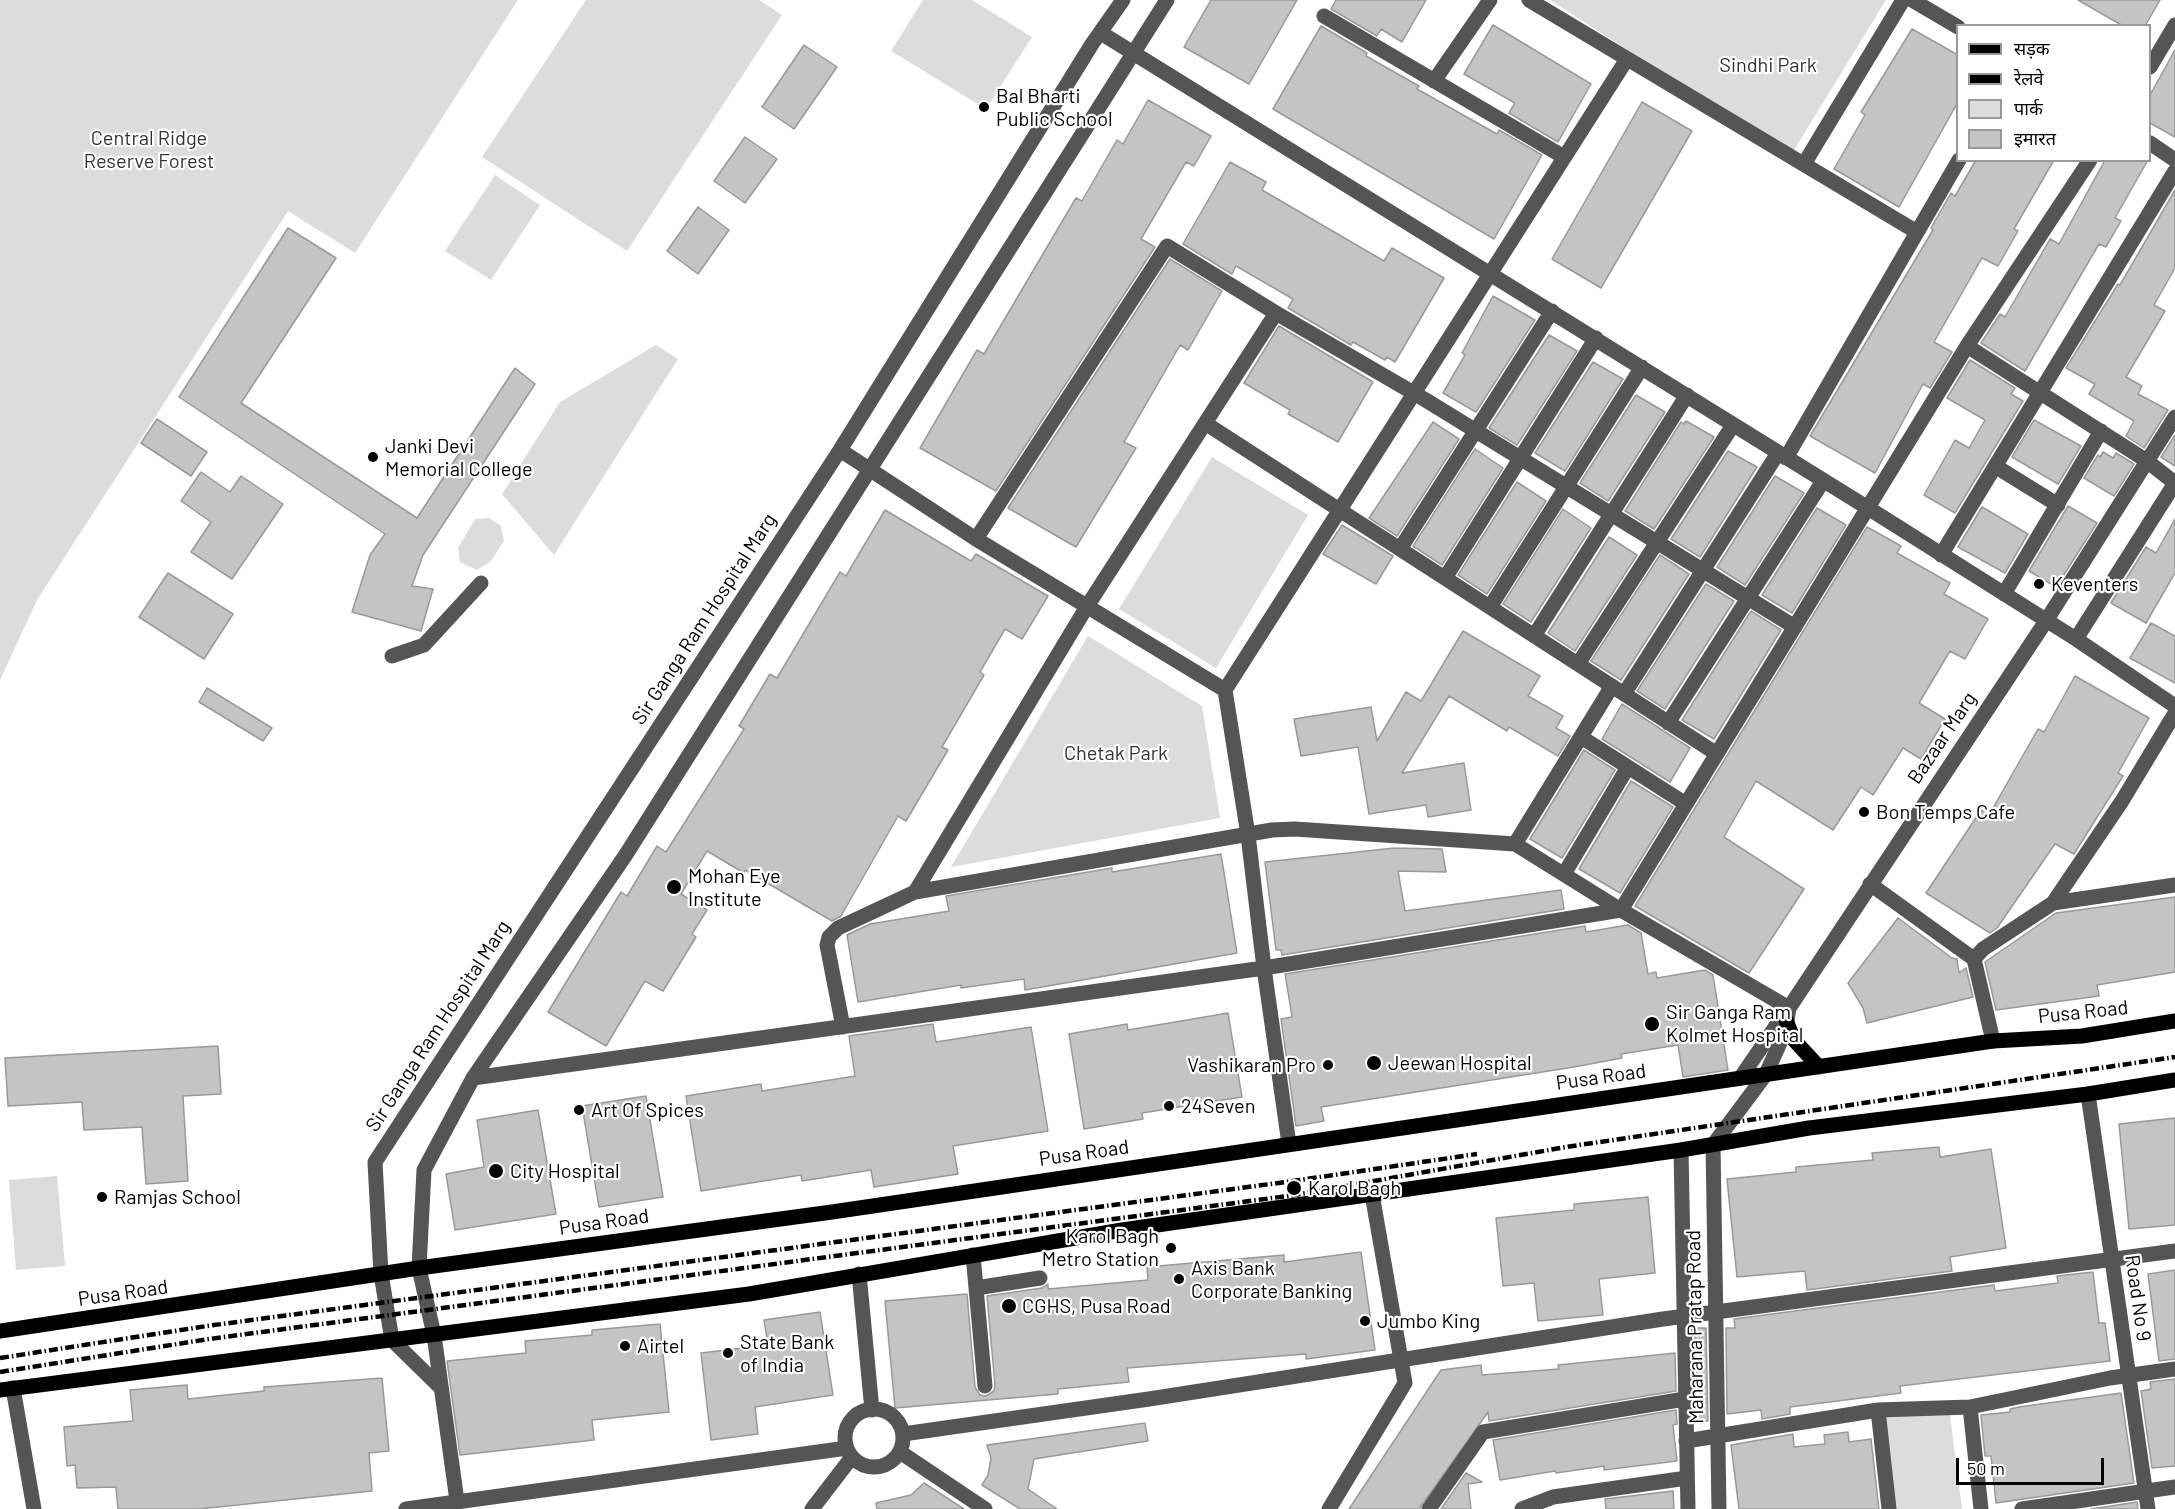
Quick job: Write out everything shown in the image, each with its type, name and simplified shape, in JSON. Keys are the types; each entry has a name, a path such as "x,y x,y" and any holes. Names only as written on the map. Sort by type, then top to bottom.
{"main road":[{"path":"1787,1014 1794,1040 1819,1067"},
{"name":"Pusa Road","path":"0,1331 419,1268 832,1212 1993,1041 2082,1036 2175,1021"},
{"path":"7,1389 749,1294 1122,1230 1681,1150 1809,1128 2088,1094 2175,1080"}],"street":[{"name":"Sir Ganga Ram Hospital Marg","path":"392,1340 381,1274 375,1162 840,450 1123,0"},
{"path":"454,1505 434,1335 419,1268 424,1170 473,1078 625,856 1167,0"},
{"path":"1434,81 1490,0"},
{"path":"1529,0 1917,232"},
{"path":"1804,164 1903,0"},
{"path":"1912,0 1956,26"},
{"path":"1324,16 1564,157"},
{"path":"2151,65 2175,25"},
{"path":"1101,33 1131,54 1491,273 1868,508 2076,639 2175,706"},
{"path":"1289,1144 1248,835 1225,690 1627,59"},
{"path":"2151,144 2175,160"},
{"path":"1515,844 1581,737 1618,690 1782,456 1958,162"},
{"path":"473,1078 1264,968 1621,910 1967,346 2089,162"},
{"path":"1941,555 2175,171"},
{"path":"976,539 1167,246 1476,431 1795,627"},
{"path":"1400,549 1552,311"},
{"path":"915,892 1086,608 1276,313"},
{"path":"1444,578 1596,338"},
{"path":"1967,346 2147,460 2175,483 2076,639"},
{"path":"1490,608 1642,368"},
{"path":"1534,636 1687,395"},
{"name":"Bazaar Marg","path":"1741,1077 1776,1026 1787,1014 1870,884 2046,621 2175,417"},
{"path":"1205,423 1717,754"},
{"path":"1578,664 1733,425"},
{"path":"2004,594 2102,431"},
{"path":"840,450 1086,608 1225,690"},
{"path":"1995,466 2058,505"},
{"path":"1668,723 1823,481"},
{"path":"392,656 424,645 481,583"},
{"path":"1974,959 1983,949 2053,903 2122,801 2175,713"},
{"path":"1581,737 1686,804"},
{"path":"1564,874 1628,767"},
{"path":"843,1027 827,945 829,937 838,928 915,892 1295,829 1515,844 1787,1014 1785,1032 1766,1074 1713,1145"},
{"path":"1870,884 1974,959 1993,1041"},
{"path":"2053,903 2175,885"},
{"name":"Road No 9","path":"2088,1094 2148,1509"},
{"name":"Maharana Pratap Road","path":"1713,1145 1719,1509"},
{"name":"Maharana Pratap Road","path":"1681,1150 1688,1509"},
{"path":"1329,1509 1405,1383 1372,1194"},
{"path":"903,1434 1684,1317 2175,1251"},
{"path":"973,1255 985,1386"},
{"path":"859,1274 872,1410"},
{"path":"976,1288 1040,1278"},
{"path":"392,1340 441,1388"},
{"path":"1686,1441 1878,1410 1970,1407 2175,1369"},
{"path":"7,1389 33,1509"},
{"path":"1429,1509 1483,1432 1685,1399"},
{"path":"1970,1407 1981,1509"},
{"path":"872,1410 886,1412 894,1417 903,1434 900,1452 894,1459 877,1467 868,1467 849,1453 845,1439 851,1421 858,1414 872,1410"},
{"path":"1878,1410 1889,1509"},
{"path":"900,1452 985,1509"},
{"path":"406,1509 454,1505 849,1453"},
{"path":"812,1509 849,1453"},
{"path":"1522,1509 1553,1497 1687,1478"},
{"path":"2022,1509 2175,1487"}],"green space":[{"name":"Central Ridge Reserve Forest","path":"0,0 518,0 355,253 288,211 37,600 0,680"},
{"path":"586,0 759,0 782,15 627,251 482,157"},
{"path":"923,0 972,0 1032,37 986,109 891,51"},
{"name":"Sindhi Park","path":"1550,0 1886,0 1791,155"},
{"path":"495,175 540,205 491,280 445,251"},
{"path":"656,345 678,359 554,555 502,494 560,402"},
{"path":"1212,457 1308,515 1216,668 1119,609"},
{"path":"489,518 501,526 504,541 490,562 477,570 460,562 458,548 475,519"},
{"name":"Chetak Park","path":"1088,636 1202,706 1220,818 951,867"},
{"path":"57,1176 65,1266 16,1270 9,1180"},
{"path":"1949,1407 1962,1509 1887,1509 1875,1417"}],"building":[{"path":"1211,0 1297,0 1249,84 1184,47"},
{"path":"1336,0 1426,0 1402,42 1381,29 1377,36 1331,9"},
{"path":"2078,0 2160,0 2146,24 2120,24"},
{"path":"1493,25 1591,84 1558,142 1509,113 1515,103 1464,74"},
{"path":"1321,26 1367,53 1366,56 1419,86 1417,89 1497,134 1499,130 1542,155 1494,239 1273,109"},
{"path":"1912,29 1956,54 1956,106 1899,207 1834,169 1865,115 1861,112"},
{"path":"804,45 837,67 794,129 762,107"},
{"path":"2175,50 2175,137 2151,124 2151,93"},
{"path":"1148,100 1211,136 1194,166 1186,162 1141,239 1155,247 996,491 920,448 977,350 984,354 1076,198 1082,201 1117,140 1123,144"},
{"path":"1642,102 1692,131 1601,288 1552,259"},
{"path":"745,137 777,159 745,203 714,181"},
{"path":"1230,162 1266,182 1262,190 1384,261 1392,248 1444,278 1395,362 1387,357 1385,360 1353,342 1351,345 1288,308 1293,299 1236,266 1232,274 1183,244"},
{"path":"1975,162 2053,162 2014,229 2018,231 1998,266 1982,258 1934,342 1952,352 1930,388 1923,384 1875,473 1810,436 1933,230 1931,228 1951,193 1955,196"},
{"path":"2104,162 2147,162 2115,218 2121,221 2106,247 2099,244 2025,371 1981,343 2000,314 2005,317 2050,239 2059,244"},
{"path":"2175,190 2175,268 2154,305 2165,311 2126,377 2142,386 2138,394 2168,410 2144,448 2126,436 2134,421 2089,394 2095,384 2066,368 2118,284 2120,285"},
{"path":"698,207 729,230 698,274 667,251"},
{"path":"288,228 336,258 241,403 417,518 515,368 535,384 423,555 412,586 433,589 421,631 352,612 370,555 385,534 179,397"},
{"path":"1170,259 1222,291 1188,350 1180,345 1124,442 1136,448 1076,547 1008,508"},
{"path":"1493,296 1535,320 1476,412 1443,393 1465,355 1462,353"},
{"path":"1279,326 1373,382 1338,442 1288,414 1290,410 1244,383"},
{"path":"1549,335 1577,351 1517,445 1489,428"},
{"path":"1970,360 2015,388 2011,394 2023,401 1955,513 1924,495 1955,440 1969,448 1985,420 1947,398"},
{"path":"1593,362 1623,379 1565,471 1535,453"},
{"path":"1636,395 1665,412 1608,501 1580,483"},
{"path":"157,419 207,452 191,476 141,443"},
{"path":"2034,420 2081,446 2058,484 2012,457"},
{"path":"1686,421 1714,437 1654,529 1625,511 1681,422 1684,424"},
{"path":"1433,422 1459,439 1397,536 1369,518"},
{"path":"2175,435 2175,466 2161,457"},
{"path":"1475,449 1503,468 1442,565 1413,546"},
{"path":"1728,451 1757,467 1700,557 1671,539"},
{"path":"2103,452 2113,458 2116,453 2134,464 2114,496 2084,478 2098,455 2100,457"},
{"path":"201,472 230,492 241,476 283,504 232,579 191,552 211,522 181,501"},
{"path":"1775,476 1804,493 1745,585 1717,567"},
{"path":"1517,482 1546,501 1487,594 1458,575"},
{"path":"2068,506 2097,523 2056,587 2029,571"},
{"path":"1982,507 2028,534 2005,573 1958,547"},
{"path":"1817,508 1846,525 1792,613 1762,595"},
{"path":"1563,509 1591,528 1531,622 1503,604"},
{"path":"885,510 971,561 976,554 1048,596 1022,639 1005,629 980,672 984,675 942,747 948,750 906,821 898,816 841,916 832,921 745,870 744,873 707,851 681,894 707,910 692,934 696,937 663,991 645,981 606,1046 548,1012 621,892 627,896 657,846 666,852 744,729 739,726 770,674 777,678 840,572 846,576"},
{"path":"2175,519 2175,573 2146,623 2111,603 2146,547 2156,553"},
{"path":"1342,525 1393,556 1376,584 1323,554"},
{"path":"1867,527 1901,546 1897,553 1950,583 1944,594 1988,619 1965,659 1950,651 1919,703 1945,719 1921,759 1903,748 1873,795 1861,787 1833,830 1756,781 1724,837 1804,889 1749,973 1635,906"},
{"path":"1609,537 1637,555 1575,651 1548,633"},
{"path":"1660,555 1689,574 1621,680 1591,661"},
{"path":"168,573 233,614 204,659 139,617"},
{"path":"1706,584 1734,601 1665,709 1637,691"},
{"path":"1751,611 1781,630 1714,739 1682,720"},
{"path":"2151,623 2175,636 2175,683 2130,658"},
{"path":"1463,631 1540,676 1528,696 1563,716 1556,728 1570,736 1558,756 1509,727 1507,731 1449,696 1402,773 1464,763 1471,810 1428,817 1426,805 1369,814 1358,747 1301,756 1294,719 1371,707 1377,741 1406,692 1421,701"},
{"path":"2075,676 2149,718 2118,773 2123,776 2074,854 2055,844 1997,928 1990,933 1926,893 1981,810 1989,815 2038,729 2044,732"},
{"path":"207,688 272,728 263,741 199,702"},
{"path":"1622,704 1690,748 1670,782 1602,739"},
{"path":"1584,750 1615,770 1562,858 1530,839"},
{"path":"1631,781 1673,807 1620,893 1579,869"},
{"path":"1394,848 1442,849 1446,872 1398,871 1405,911 1561,890 1564,909 1282,955 1281,950 1276,950 1265,862"},
{"path":"1221,854 1237,953 1025,990 1024,979 961,988 961,985 858,1002 847,935 870,924 949,911 946,896 1112,868 1112,872"},
{"path":"2175,897 2175,972 2097,985 2099,996 1996,1010 1985,962 2056,913"},
{"path":"1898,918 1952,958 1957,959 1959,973 1966,968 1973,997 1867,1023 1863,1008 1848,983"},
{"path":"1628,925 1641,933 1648,974 1656,972 1657,978 1705,970 1713,975 1728,1070 1683,1077 1678,1045 1621,1054 1622,1058 1574,1067 1321,1107 1324,1121 1296,1126 1281,1019 1292,1017 1285,974 1585,926 1586,932"},
{"path":"1228,1013 1242,1097 1142,1113 1143,1119 1084,1129 1069,1034 1127,1024 1128,1030"},
{"path":"933,1024 936,1042 1031,1027 1048,1131 953,1146 958,1174 874,1187 871,1170 802,1181 801,1175 701,1191 686,1096 761,1084 762,1091 855,1076 849,1036"},
{"path":"218,1046 221,1094 183,1096 188,1181 146,1184 142,1127 84,1130 82,1102 8,1106 5,1058"},
{"path":"646,1096 663,1197 599,1207 582,1106"},
{"path":"538,1110 556,1214 455,1230 446,1174 484,1167 477,1120"},
{"path":"2175,1118 2175,1225 2129,1229 2119,1124"},
{"path":"1939,1147 1940,1157 1991,1149 2006,1248 1950,1257 1952,1271 1807,1290 1805,1271 1737,1277 1727,1179 1796,1172 1796,1167 1873,1160 1872,1153"},
{"path":"1648,1197 1655,1273 1599,1279 1603,1315 1538,1321 1534,1283 1503,1286 1496,1218 1574,1210 1574,1204"},
{"path":"1361,1252 1375,1350 1306,1359 1306,1354 1127,1368 1129,1382 1058,1389 1058,1394 895,1408 885,1301 967,1294 975,1387 980,1395 986,1396 994,1391 995,1385 987,1296 1042,1288 1048,1284 1048,1289 1148,1280 1147,1267 1284,1255 1284,1262"},
{"path":"2175,1270 2175,1359 2159,1361 2148,1274"},
{"path":"2093,1272 2099,1323 2105,1323 2110,1361 1900,1386 1901,1393 1790,1407 1790,1414 1762,1419 1761,1410 1727,1414 1726,1328 1735,1328 1734,1319 1994,1285 1995,1291 2058,1283 2057,1276"},
{"path":"820,1312 833,1395 755,1407 758,1434 711,1440 701,1353 768,1345 764,1320"},
{"path":"660,1324 669,1412 592,1420 594,1440 460,1455 447,1361 526,1353 525,1341 592,1335 592,1330"},
{"path":"1695,1328 1706,1328 1708,1421 1696,1422"},
{"path":"1675,1353 1676,1391 1489,1421 1488,1412 1419,1509 1349,1509 1441,1370 1481,1365 1482,1375 1559,1369 1558,1365"},
{"path":"382,1378 389,1451 369,1453 372,1491 199,1509 118,1509 116,1487 77,1488 75,1465 67,1466 64,1427 133,1421 130,1390 187,1385 188,1399 264,1391 264,1387"},
{"path":"2175,1379 2175,1466 2152,1468 2141,1391 2151,1389 2150,1382"},
{"path":"2121,1393 2134,1483 1996,1503 1991,1456 1985,1456 1981,1415 2010,1412 2010,1409 2019,1407"},
{"path":"1676,1410 1677,1424 1673,1425 1677,1461 1604,1470 1604,1466 1556,1473 1555,1471 1500,1480 1493,1440"},
{"path":"1145,1423 1148,1441 1034,1459 1028,1489 1057,1509 1020,1509 982,1485 988,1475 991,1458 987,1445"},
{"path":"1848,1432 1849,1442 1871,1439 1879,1509 1739,1509 1731,1445 1793,1434 1794,1447 1825,1444 1824,1435"},
{"path":"1466,1473 1482,1482 1468,1484 1471,1509 1441,1509"},
{"path":"924,1483 964,1509 877,1509 876,1503 911,1495"},
{"path":"1673,1491 1674,1509 1606,1509 1605,1499"},
{"path":"2137,1502 2138,1509 2091,1509"}],"railway":[{"path":"0,1372 209,1339 1295,1195 1566,1147 2175,1057"},
{"path":"0,1358 207,1326 1293,1181 1477,1154"}],"place":[{"name":"Bal Bharti Public School","path":"984,107"},
{"name":"Janki Devi Memorial College","path":"373,457"},
{"name":"Keventers","path":"2039,584"},
{"name":"Bon Temps Cafe","path":"1864,812"},
{"name":"Mohan Eye Institute","path":"674,887"},
{"name":"Sir Ganga Ram Kolmet Hospital","path":"1652,1024"},
{"name":"Jeewan Hospital","path":"1374,1063"},
{"name":"Vashikaran Pro","path":"1328,1065"},
{"name":"24Seven","path":"1169,1106"},
{"name":"Art Of Spices","path":"579,1110"},
{"name":"City Hospital","path":"496,1171"},
{"name":"Karol Bagh","path":"1294,1188"},
{"name":"Ramjas School","path":"102,1197"},
{"name":"Karol Bagh Metro Station","path":"1171,1248"},
{"name":"Axis Bank Corporate Banking","path":"1179,1279"},
{"name":"CGHS, Pusa Road","path":"1009,1306"},
{"name":"Jumbo King","path":"1365,1321"},
{"name":"Airtel","path":"625,1346"},
{"name":"State Bank of India","path":"728,1353"}]}
